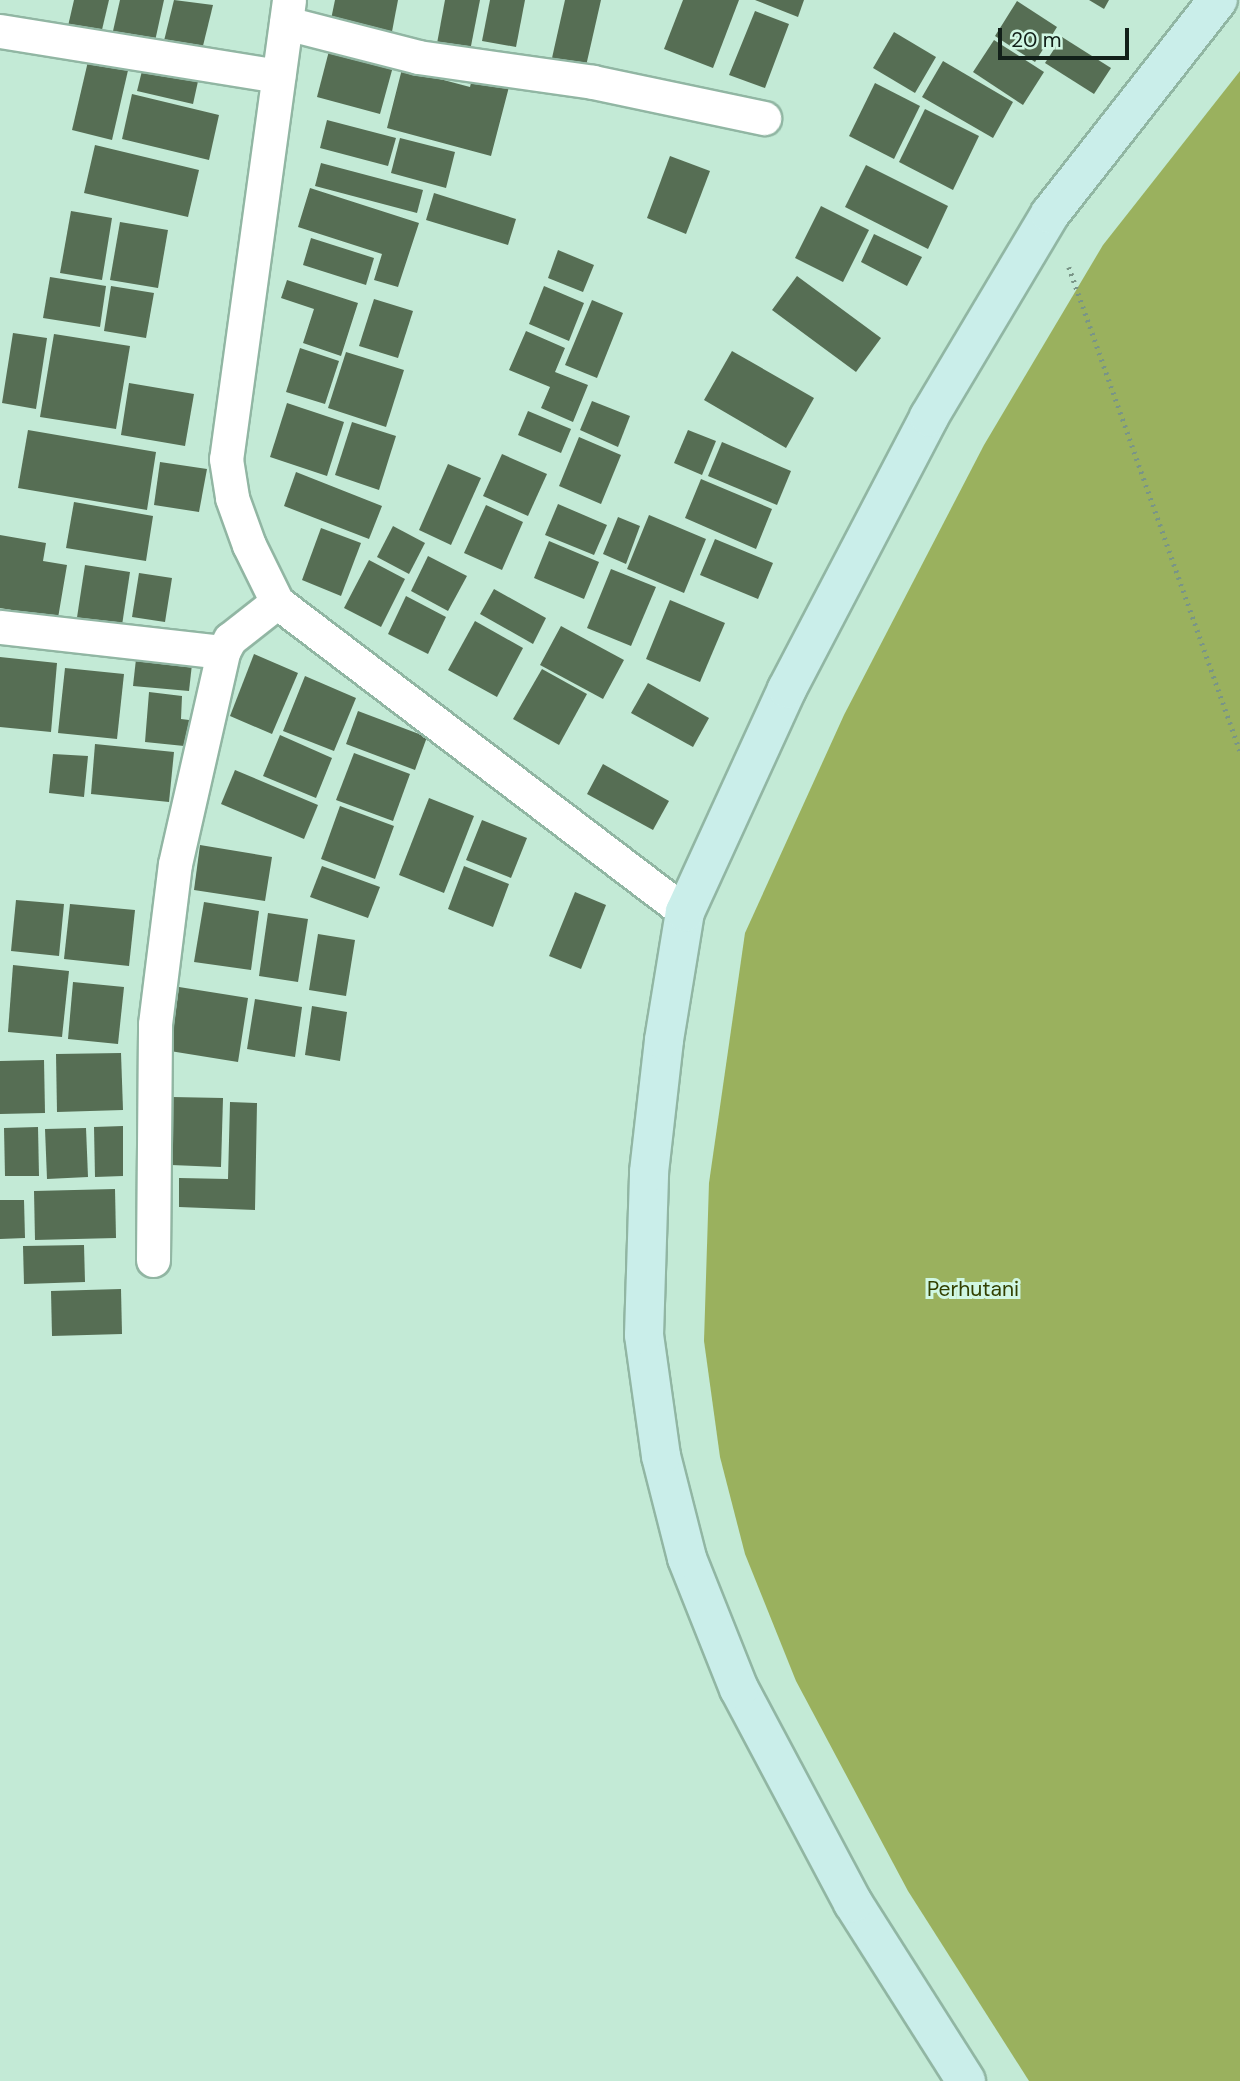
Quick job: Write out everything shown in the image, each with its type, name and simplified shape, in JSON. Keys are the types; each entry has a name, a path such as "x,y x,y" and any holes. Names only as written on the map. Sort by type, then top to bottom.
{"main road":[{"path":"966,2081 853,1903 739,1689 687,1558 661,1456 643,1335 649,1172 685,912 787,689 929,417 1050,214 1218,0"}],"street":[{"path":"685,912 277,602 249,545 232,498 226,459 288,11 418,57 593,82 764,118"},
{"path":"0,31 278,76"},
{"path":"153,1260 155,1038 176,864 223,652 230,639 277,602"},
{"path":"0,627 223,652"}],"path":[{"path":"1050,214 1240,751"}],"green space":[{"name":"Perhutani","path":"1240,71 1240,2081 1029,2081 908,1891 796,1681 745,1554 720,1457 704,1341 709,1183 745,933 844,715 984,445 1103,245"}],"building":[{"path":"74,0 109,0 101,34 68,26"},
{"path":"120,0 164,0 155,41 113,31"},
{"path":"174,0 213,5 200,58 162,49"},
{"path":"335,0 398,0 390,42 329,29"},
{"path":"445,0 480,0 469,56 436,49"},
{"path":"490,0 525,0 516,47 482,41"},
{"path":"565,0 601,0 586,66 552,58"},
{"path":"683,0 739,0 713,68 664,49"},
{"path":"755,0 804,0 798,17"},
{"path":"1089,0 1109,0 1104,9"},
{"path":"1017,1 1057,27 1035,62 995,36"},
{"path":"755,11 789,24 765,88 729,75"},
{"path":"894,32 936,57 915,93 873,68"},
{"path":"1062,37 1111,68 1094,94 1045,63"},
{"path":"994,40 1044,72 1023,105 973,72"},
{"path":"330,47 394,63 380,114 317,97"},
{"path":"89,57 129,66 112,140 72,130"},
{"path":"145,59 200,72 193,104 137,91"},
{"path":"943,61 1013,102 993,138 922,97"},
{"path":"402,69 470,87 473,74 510,83 491,156 387,128"},
{"path":"875,83 920,106 894,159 849,136"},
{"path":"132,94 219,115 209,160 122,139"},
{"path":"925,109 979,136 953,190 899,162"},
{"path":"327,120 396,138 388,166 320,148"},
{"path":"400,138 455,152 446,188 391,173"},
{"path":"95,145 199,170 188,217 84,193"},
{"path":"670,156 710,171 686,234 647,218"},
{"path":"321,163 423,190 417,213 315,186"},
{"path":"866,165 948,206 928,249 845,207"},
{"path":"310,188 419,223 398,287 374,280 382,254 298,227"},
{"path":"434,193 516,219 508,245 426,220"},
{"path":"821,206 869,230 843,282 795,258"},
{"path":"71,211 112,218 102,280 60,273"},
{"path":"120,222 168,230 158,288 110,280"},
{"path":"874,234 922,257 907,286 861,262"},
{"path":"311,238 374,258 366,285 303,265"},
{"path":"558,250 594,265 583,292 548,278"},
{"path":"797,276 881,338 856,372 772,310"},
{"path":"50,277 106,286 100,327 43,318"},
{"path":"287,280 358,303 341,356 303,343 314,309 281,298"},
{"path":"111,286 154,293 146,338 104,331"},
{"path":"544,286 584,303 569,341 529,324"},
{"path":"374,299 413,311 398,358 359,346"},
{"path":"592,300 623,313 597,378 565,365"},
{"path":"526,331 565,348 555,372 588,385 573,422 541,408 550,387 509,370"},
{"path":"13,333 47,338 36,409 2,403"},
{"path":"54,334 130,346 116,429 40,417"},
{"path":"300,348 339,361 325,404 286,392"},
{"path":"732,351 814,398 786,448 704,400"},
{"path":"346,352 404,370 386,427 328,408"},
{"path":"129,383 194,394 185,446 121,435"},
{"path":"592,401 630,416 618,447 580,430"},
{"path":"287,403 344,422 327,476 270,457"},
{"path":"528,411 571,429 561,453 518,435"},
{"path":"352,422 396,436 379,490 335,475"},
{"path":"28,430 156,452 147,510 18,488"},
{"path":"688,430 716,441 702,475 674,463"},
{"path":"579,437 621,455 601,504 559,486"},
{"path":"722,442 791,471 777,505 708,476"},
{"path":"502,454 547,474 528,516 483,496"},
{"path":"160,462 207,469 199,512 154,505"},
{"path":"448,464 481,478 451,545 419,530"},
{"path":"296,472 382,506 369,539 284,506"},
{"path":"701,479 772,509 756,549 685,518"},
{"path":"74,502 153,516 146,561 66,548"},
{"path":"558,504 607,525 594,555 545,535"},
{"path":"486,505 523,522 502,570 464,553"},
{"path":"649,515 706,539 684,593 627,569"},
{"path":"618,517 640,526 626,564 603,554"},
{"path":"393,526 425,543 409,574 377,557"},
{"path":"321,528 361,543 341,596 302,580"},
{"path":"0,535 46,543 43,561 67,565 58,618 0,608"},
{"path":"715,539 773,563 758,599 700,575"},
{"path":"549,541 599,562 584,599 534,578"},
{"path":"428,556 467,576 448,611 411,591"},
{"path":"369,560 405,579 381,627 344,608"},
{"path":"85,565 130,572 121,632 76,624"},
{"path":"611,569 656,587 631,646 587,628"},
{"path":"139,573 172,578 165,622 132,617"},
{"path":"494,589 546,618 533,644 480,614"},
{"path":"406,596 446,617 428,654 388,634"},
{"path":"670,600 725,623 700,682 646,659"},
{"path":"475,621 523,648 497,697 448,670"},
{"path":"561,626 624,660 603,699 540,665"},
{"path":"254,654 298,673 272,734 230,716"},
{"path":"0,657 57,663 51,732 0,727"},
{"path":"136,659 192,664 189,691 133,686"},
{"path":"65,668 124,674 117,739 58,733"},
{"path":"542,669 587,694 559,745 513,719"},
{"path":"305,676 356,698 334,751 283,731"},
{"path":"648,683 709,718 693,747 631,713"},
{"path":"149,692 182,696 181,719 197,721 194,747 145,742"},
{"path":"358,711 427,737 415,770 346,744"},
{"path":"280,735 332,758 316,798 263,776"},
{"path":"95,744 174,752 169,802 91,794"},
{"path":"354,753 410,774 393,821 336,800"},
{"path":"53,754 88,756 84,797 49,793"},
{"path":"603,764 669,801 653,830 587,794"},
{"path":"235,770 318,805 304,839 221,804"},
{"path":"429,798 474,816 444,893 399,875"},
{"path":"340,806 394,826 375,879 321,859"},
{"path":"482,820 527,838 511,878 466,860"},
{"path":"200,845 272,857 265,901 194,890"},
{"path":"322,866 380,887 368,918 310,897"},
{"path":"464,866 509,884 493,927 448,909"},
{"path":"575,892 606,905 581,969 549,956"},
{"path":"16,900 64,904 59,956 11,951"},
{"path":"204,902 259,911 251,970 194,962"},
{"path":"70,904 135,910 129,966 64,959"},
{"path":"268,913 308,919 298,982 259,976"},
{"path":"318,934 355,940 346,996 309,990"},
{"path":"13,965 69,971 62,1037 8,1032"},
{"path":"73,982 124,987 118,1044 68,1039"},
{"path":"179,987 248,998 238,1062 170,1051"},
{"path":"255,999 302,1007 295,1057 247,1049"},
{"path":"312,1006 347,1012 340,1061 305,1055"},
{"path":"121,1053 123,1110 57,1112 56,1054"},
{"path":"44,1060 45,1113 0,1114 0,1061"},
{"path":"172,1097 223,1098 221,1167 171,1165"},
{"path":"230,1102 257,1103 255,1210 179,1207 179,1178 228,1179"},
{"path":"123,1126 123,1176 95,1177 94,1127"},
{"path":"38,1127 39,1176 5,1176 4,1128"},
{"path":"86,1128 88,1177 47,1179 45,1129"},
{"path":"115,1189 116,1238 35,1240 34,1191"},
{"path":"0,1200 24,1200 25,1238 0,1239"},
{"path":"84,1245 85,1282 24,1284 23,1246"},
{"path":"121,1289 122,1334 52,1336 51,1291"}]}
